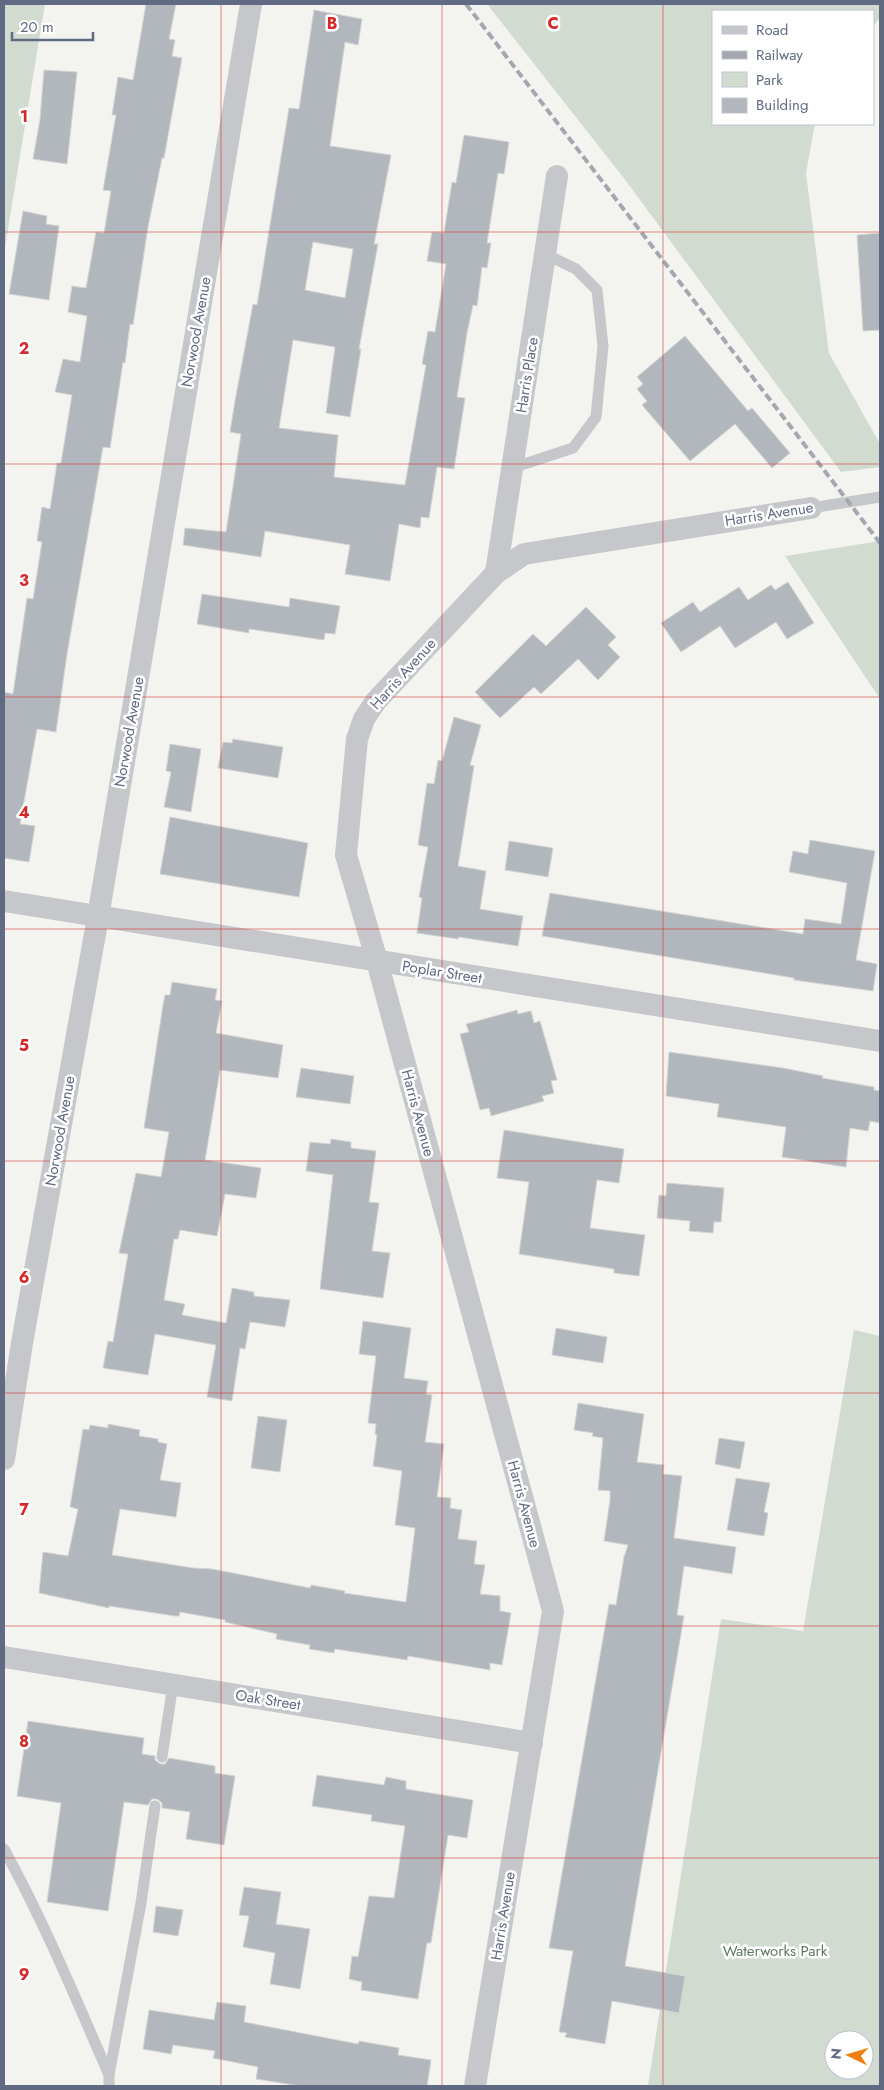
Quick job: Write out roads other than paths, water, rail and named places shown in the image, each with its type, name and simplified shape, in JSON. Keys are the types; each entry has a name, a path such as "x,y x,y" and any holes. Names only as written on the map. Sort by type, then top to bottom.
{"street":[{"name":"Norwood Avenue","path":"4,1459 13,1342 98,918 251,4"},
{"name":"Harris Place","path":"496,573 557,176"},
{"name":"Harris Avenue","path":"475,2086 553,1611 378,961 346,855 357,739 364,719 376,702 496,573 524,554 811,508"},
{"name":"Poplar Street","path":"4,901 98,918 880,1041"},
{"name":"Oak Street","path":"4,1657 532,1744"}],"lane":[{"path":"512,468 573,448 596,417 603,346 597,290 576,269 545,254"},
{"name":"Harris Avenue","path":"811,508 880,497"},
{"path":"162,1757 173,1684"},
{"path":"109,2081 141,1903 155,1806"},
{"path":"4,1849 43,1926 109,2081"}],"railway":[{"path":"466,4 880,543"}],"park label":[{"name":"Waterworks Park","path":"775,1951"}]}
